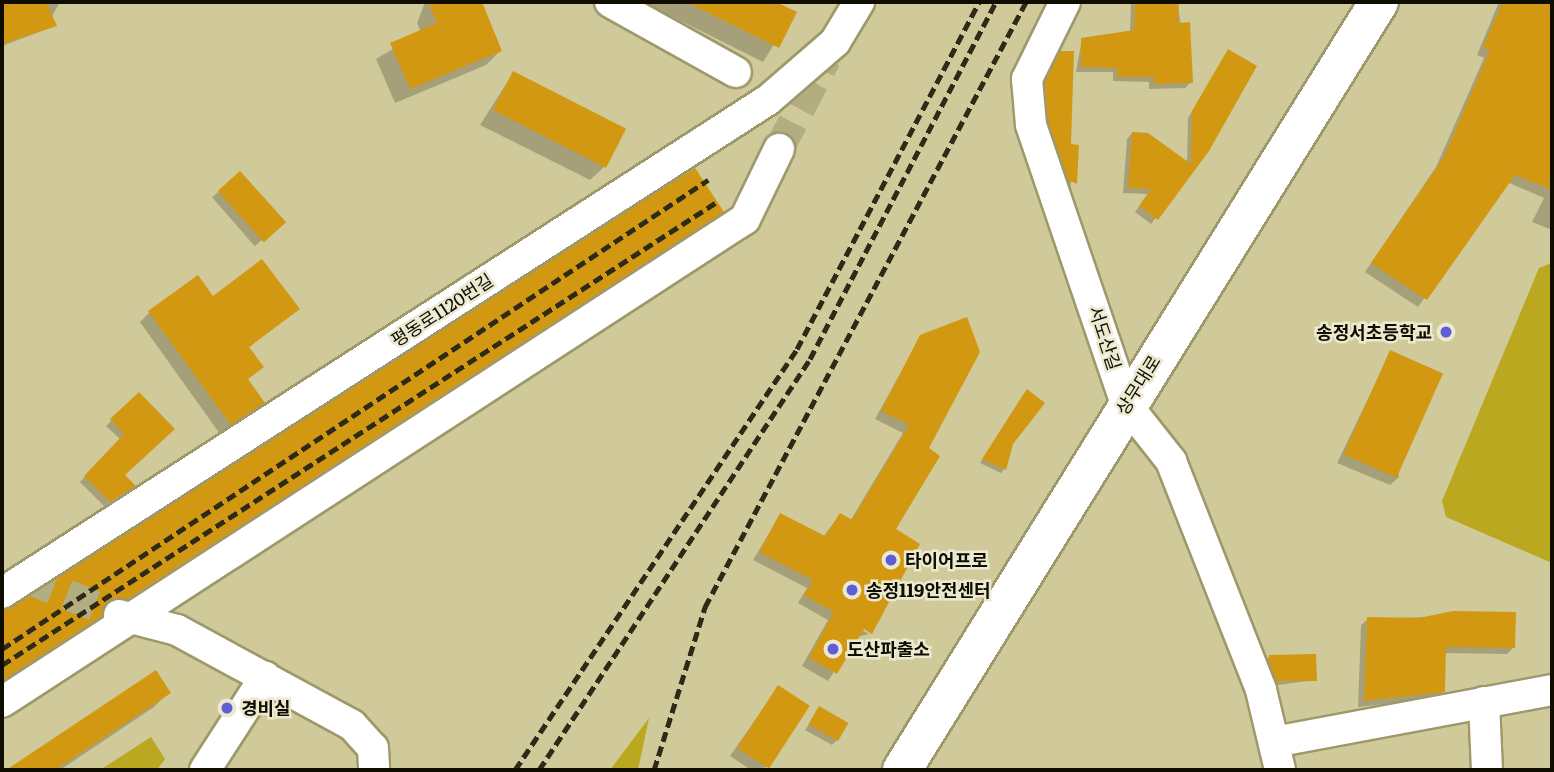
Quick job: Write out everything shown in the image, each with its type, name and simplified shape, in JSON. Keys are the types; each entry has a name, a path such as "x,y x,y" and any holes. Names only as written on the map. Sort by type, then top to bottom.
{"main road":[{"name":"상무대로","path":"902,770 1126,404 1379,2"}],"street":[{"path":"610,2 736,72"},
{"name":"평동로1120번길","path":"2,593 768,100 831,50 859,2"},
{"name":"서도산길","path":"1065,2 1027,79 1026,96 1126,404 1171,461 1261,690 1277,756 1484,702 1552,690"},
{"path":"2,702 125,616 745,219 779,149"},
{"path":"125,616 177,630 366,736 374,770"},
{"path":"205,770 265,677"},
{"path":"1484,702 1487,770"}],"shaded area":[{"path":"1552,263 1552,563 1446,517 1442,501 1539,268"},
{"path":"649,718 638,770 610,770"},
{"path":"151,737 165,759 157,770 100,770"}],"building":[{"path":"2,2 46,2 57,26 2,44"},
{"path":"428,2 482,2 502,51 410,89 390,43 437,23"},
{"path":"686,2 776,2 797,12 779,48"},
{"path":"1135,2 1179,2 1178,23 1190,22 1193,83 1154,84 1154,77 1117,77 1117,68 1081,67 1081,38 1134,30"},
{"path":"1503,2 1552,2 1552,190 1515,175 1427,300 1371,263 1444,157 1490,50 1483,47"},
{"path":"1228,49 1257,66 1209,151 1158,220 1139,206 1151,189 1128,188 1132,132 1148,133 1191,164 1192,111"},
{"path":"1060,51 1074,51 1071,144 1079,145 1077,184 1068,180 1048,121 1045,82"},
{"path":"513,71 626,129 606,168 493,110"},
{"path":"695,168 724,212 128,599 107,602 102,616 2,681 2,610"},
{"path":"240,171 286,222 264,242 218,191"},
{"path":"262,259 300,309 249,347 264,367 248,379 265,403 231,425 148,311 198,275 213,296"},
{"path":"967,317 980,352 929,448 940,456 896,529 920,544 872,634 864,629 837,674 809,658 834,612 804,595 813,580 759,552 780,513 825,536 840,513 852,520 909,425 881,411 920,335"},
{"path":"1390,350 1443,374 1397,478 1344,454"},
{"path":"1027,389 1045,403 1013,444 1006,470 982,459"},
{"path":"139,392 175,429 125,475 136,486 110,502 84,476 124,434 110,419"},
{"path":"1453,611 1516,612 1515,648 1446,647 1445,692 1364,701 1367,617 1419,618"},
{"path":"1316,654 1317,681 1276,681 1269,655"},
{"path":"156,670 171,693 55,770 6,770"},
{"path":"778,685 810,706 769,769 737,748"},
{"path":"819,706 848,723 838,741 808,724"}],"tunnel":[{"path":"779,149 826,59"},
{"path":"25,578 118,615"}],"railway":[{"path":"515,770 797,349 979,2"},
{"path":"539,770 810,359 996,2"},
{"path":"654,770 705,607 1026,2"},
{"path":"2,649 708,180"},
{"path":"2,665 715,203"}],"place":[{"name":"송정서초등학교","path":"1446,332"},
{"name":"타이어프로","path":"891,560"},
{"name":"송정119안전센터","path":"852,590"},
{"name":"도산파출소","path":"833,649"},
{"name":"경비실","path":"227,708"}]}
